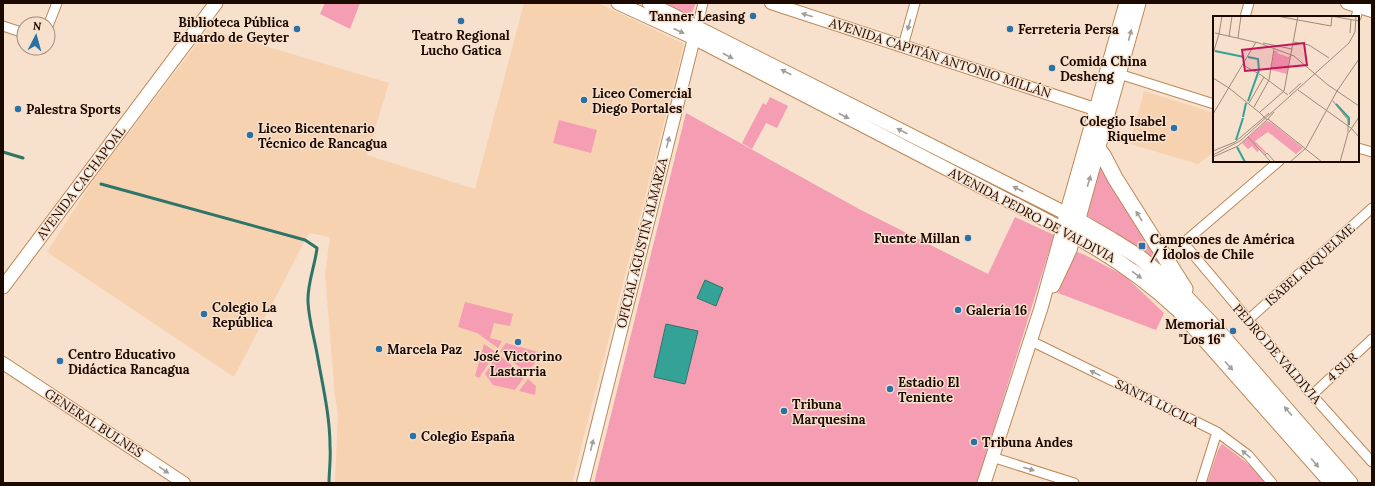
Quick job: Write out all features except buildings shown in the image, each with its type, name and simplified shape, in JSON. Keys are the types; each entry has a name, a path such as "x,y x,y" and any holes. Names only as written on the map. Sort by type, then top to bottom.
{"main road":[{"name":"AVENIDA CACHAPOAL","path":"3,287 216,3"},
{"path":"618,3 695,33"},
{"path":"649,3 672,14"},
{"path":"662,3 672,14 695,33"},
{"path":"984,483 1029,340 1070,225 1103,111 1126,3"},
{"path":"1103,111 1119,74 1138,3"},
{"name":"AVENIDA PEDRO DE VALDIVIA","path":"695,33 1070,225 1139,257 1171,283 1197,308 1350,483"},
{"name":"AVENIDA PEDRO DE VALDIVIA","path":"1092,148 1103,155 1115,178 1197,308"},
{"name":"AVENIDA PEDRO DE VALDIVIA","path":"1070,225 1134,272 1179,310 1332,483"}],"street":[{"path":"52,16 57,3"},
{"name":"OFICIAL AGUSTÍN ALMARZA","path":"583,483 695,33 704,3"},
{"name":"AVENIDA CAPITÁN ANTONIO MILLÁN","path":"771,3 1103,111"},
{"path":"903,46 916,3"},
{"path":"1244,16 1249,3"},
{"path":"1347,3 1357,12 1372,11"},
{"path":"3,26 16,30"},
{"path":"1119,74 1213,104"},
{"path":"1359,148 1372,152"},
{"name":"PEDRO DE VALDIVIA","path":"1278,162 1188,239 1186,244 1188,249 1248,320 1372,462"},
{"name":"ISABEL RIQUELME","path":"1248,320 1372,208"},
{"name":"SANTA LUCILA","path":"1029,340 1217,432 1248,455 1272,483"},
{"name":"4 SUR","path":"1312,395 1372,340"},
{"name":"GENERAL BULNES","path":"3,363 184,483"},
{"path":"1200,483 1217,432"},
{"path":"992,457 1074,483"}],"shaded area":[{"path":"325,3 360,3 350,29 320,14"},
{"path":"524,3 598,3 684,44 572,483 335,483 338,414 335,397 325,274 330,237 309,233 234,377 47,252 96,176 208,29 389,83 367,155 475,189"},
{"path":"668,3 696,3 692,12 687,15 674,11"},
{"name":"Colegio Isabel Riquelme","path":"1144,91 1213,113 1213,153 1198,164 1130,144"},
{"path":"770,97 788,106 777,128 766,123 752,149 742,143 763,103 766,105"},
{"name":"Estadio El Teniente","path":"686,113 859,209 988,274 1015,217 1054,235 977,483 594,483"},
{"path":"559,120 597,130 591,153 553,143"},
{"path":"1102,161 1162,266 1134,245 1085,214"},
{"path":"1074,251 1085,255 1125,276 1164,313 1156,330 1058,293"},
{"path":"465,302 513,314 510,326 494,323 490,338 502,341 498,348 477,333 458,327"},
{"path":"506,343 542,353 527,373 500,351"},
{"path":"484,344 496,352 479,378 475,376"},
{"path":"498,354 525,376 515,390 493,385 485,374"},
{"path":"528,379 536,386 535,395 519,391"},
{"path":"1222,444 1250,465 1265,479 1261,483 1207,483 1218,450"}],"water":[{"path":"705,280 723,288 716,306 697,298"},
{"path":"666,324 698,331 685,384 654,377"}],"waterway":[{"path":"3,152 23,158"},
{"path":"101,184 305,240 317,248 309,288 308,302 328,413 330,435 329,483"}],"place":[{"name":"Tanner Leasing","path":"753,16"},
{"name":"Teatro Regional Lucho Gatica","path":"461,21"},
{"name":"Biblioteca Pública Eduardo de Geyter","path":"297,29"},
{"name":"Ferreteria Persa","path":"1010,29"},
{"name":"Comida China Desheng","path":"1052,68"},
{"name":"Liceo Comercial Diego Portales","path":"584,100"},
{"name":"Palestra Sports","path":"18,109"},
{"name":"Colegio Isabel Riquelme","path":"1174,128"},
{"name":"Liceo Bicentenario Técnico de Rancagua","path":"250,135"},
{"name":"Fuente Millan","path":"968,238"},
{"name":"Campeones de América / Ídolos de Chile","path":"1142,246"},
{"name":"Galería 16","path":"958,310"},
{"name":"Colegio La República","path":"204,314"},
{"name":"Memorial \"Los 16\"","path":"1233,331"},
{"name":"José Victorino Lastarria","path":"518,342"},
{"name":"Marcela Paz","path":"379,349"},
{"name":"Centro Educativo Didáctica Rancagua","path":"60,361"},
{"name":"Estadio El Teniente","path":"890,389"},
{"name":"Tribuna Marquesina","path":"784,411"},
{"name":"Colegio España","path":"413,436"},
{"name":"Tribuna Andes","path":"974,442"}]}
